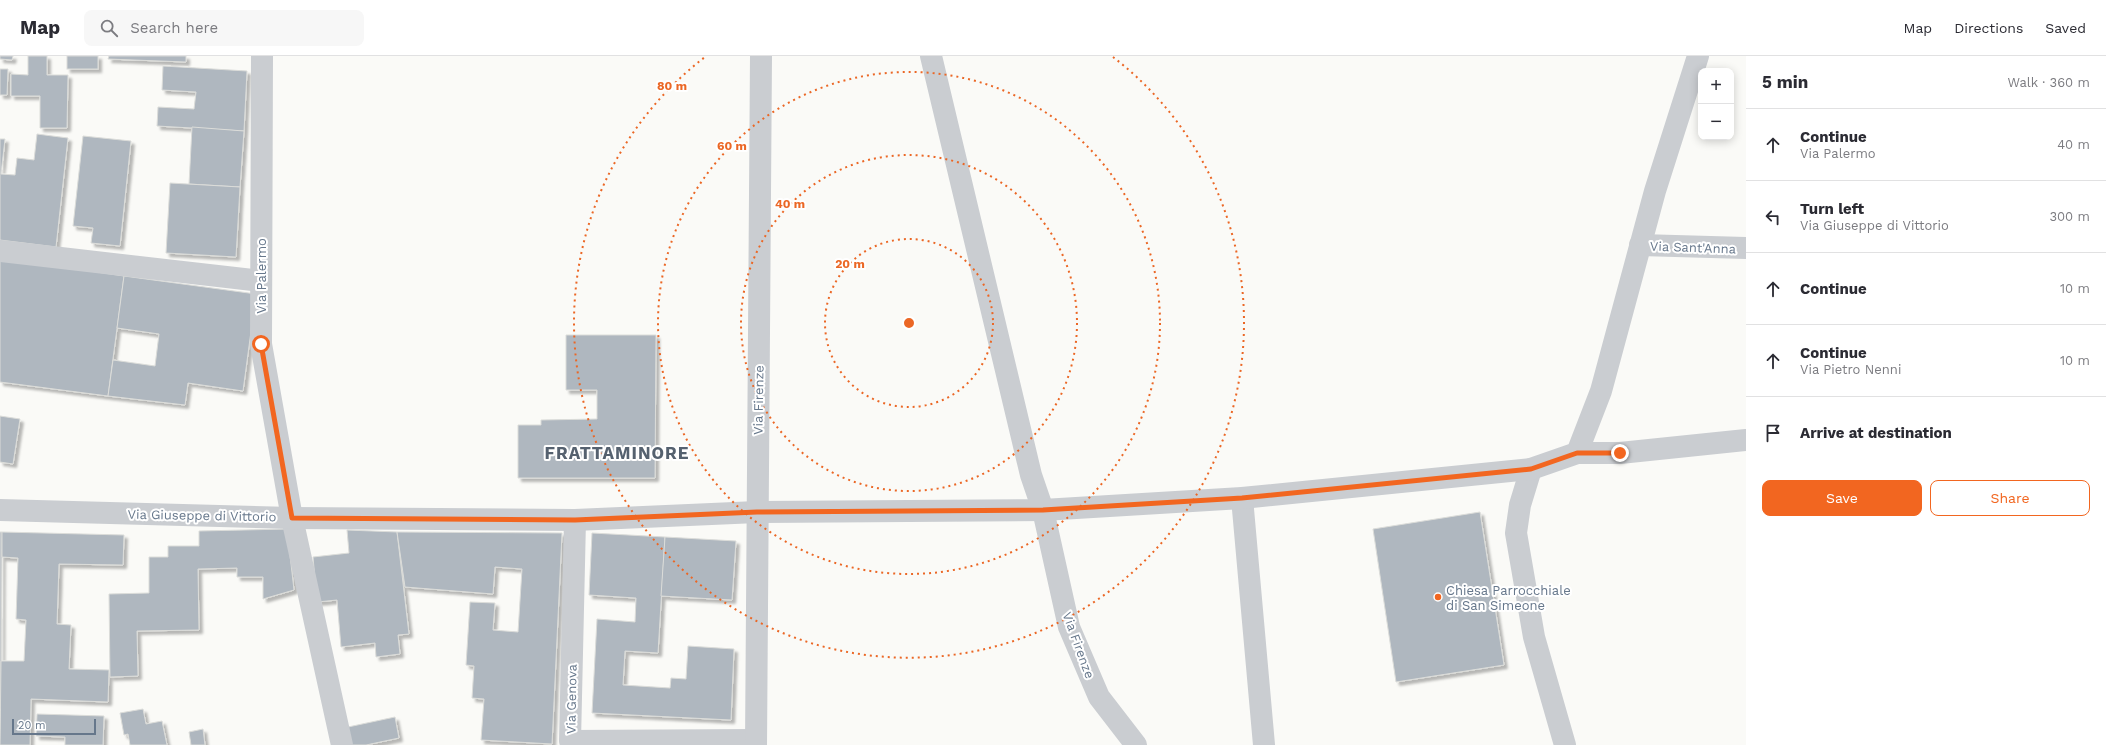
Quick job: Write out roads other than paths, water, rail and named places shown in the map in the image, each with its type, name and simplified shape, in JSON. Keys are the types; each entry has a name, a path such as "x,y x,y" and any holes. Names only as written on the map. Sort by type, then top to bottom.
{"street":[{"name":"Via Palermo","path":"262,56 261,344 292,518 342,745"},
{"name":"Via Firenze","path":"756,743 761,56"},
{"name":"Via Firenze","path":"931,56 1031,475 1043,510 1069,626 1099,697 1136,745"},
{"path":"1577,453 1601,391 1655,192 1698,56"},
{"name":"Via Sant'Anna","path":"1640,245 1746,248"},
{"path":"0,251 261,281"},
{"name":"Via Giuseppe di Vittorio","path":"0,510 292,518 575,520 757,512 1043,510 1242,498 1531,469 1577,453 1620,453 1746,440"},
{"path":"1531,469 1520,506 1516,533 1534,637 1565,745"},
{"path":"1242,498 1264,745"},
{"name":"Via Genova","path":"575,520 570,742 756,743"}],"place":[{"name":"Chiesa Parrocchiale di San Simeone","path":"1438,597"}],"district":[{"name":"FRATTAMINORE","path":"617,453"}]}
